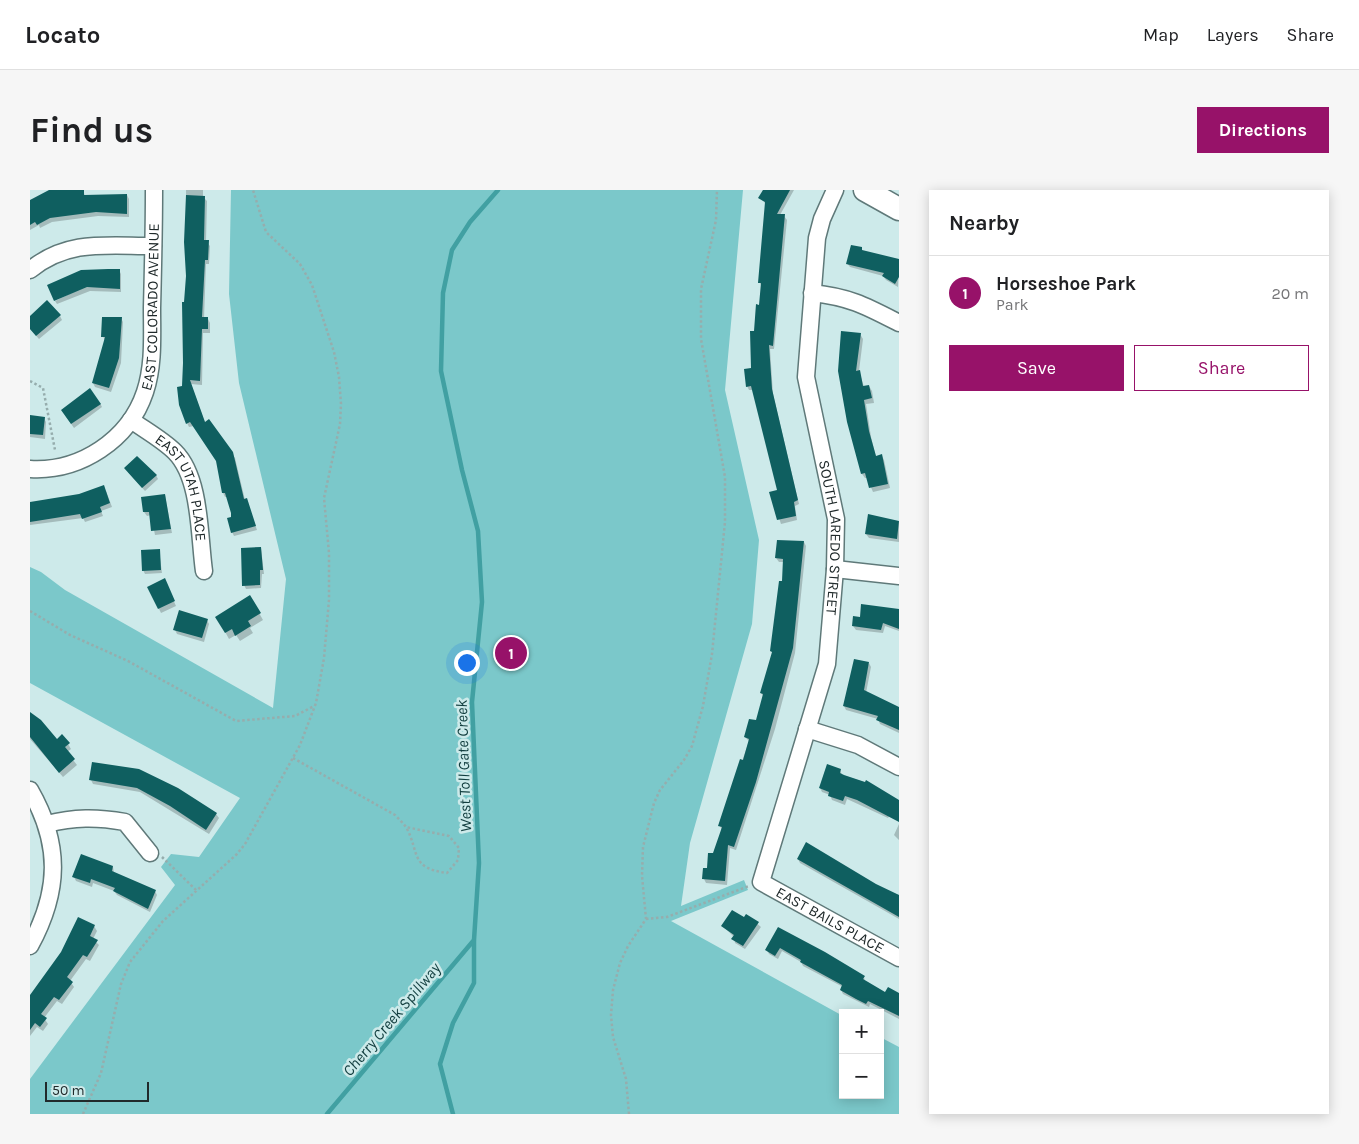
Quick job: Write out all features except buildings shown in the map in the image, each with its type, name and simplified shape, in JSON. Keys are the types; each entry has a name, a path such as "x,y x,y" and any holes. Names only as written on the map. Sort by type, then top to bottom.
{"street":[{"name":"EAST COLORADO AVENUE","path":"30,469 50,469 85,459 115,438 131,420 145,393 150,375 154,190"},
{"name":"SOUTH LAREDO STREET","path":"761,882 826,664 835,569 836,519 806,387 812,293 819,227 835,190"},
{"path":"865,190 899,210"},
{"path":"30,270 57,252 73,247 153,246"},
{"path":"812,293 840,296 858,302 899,323"},
{"name":"EAST UTAH PLACE","path":"131,420 175,451 185,464 194,489 204,571"},
{"path":"835,569 899,576"},
{"path":"807,729 858,745 899,767"},
{"path":"30,790 47,824 51,841 53,881 46,912 30,946"},
{"path":"47,824 81,817 104,818 125,822 150,853"},
{"name":"EAST BAILS PLACE","path":"761,882 899,958"}],"path":[{"path":"83,1114 101,1074 121,984 130,962 163,921 245,844 300,745 315,705 324,658 329,600 329,554 324,498 340,424 340,378 334,352 308,275 300,264 266,232 254,190"},
{"path":"628,1114 626,1080 613,1037 611,1015 613,990 620,963 628,946 646,920 642,876 643,847 648,822 660,790 684,760 692,746 703,706 713,644 725,522 725,477 700,339 701,289 716,220 717,190"},
{"path":"30,381 43,388 55,450"},
{"path":"30,612 70,635 128,661 236,721 295,716 315,705"},
{"path":"293,758 396,815 406,827 420,862 434,871 447,873 458,860 459,848 449,836 406,827"},
{"path":"150,853 162,857 197,891"},
{"path":"646,920 667,917 761,882"}],"shaded area":[{"path":"231,190 743,190 725,390 759,540 752,624 690,843 681,906 744,880 748,890 671,921 839,1014 839,1099 884,1099 884,1039 899,1047 899,1114 30,1114 30,1079 175,885 161,867 171,854 199,857 240,798 30,683 30,567 41,572 65,590 273,708 286,579 239,383 229,294"}],"waterway":[{"name":"West Toll Gate Creek","path":"453,1114 440,1064 453,1023 474,983 474,940 479,863 472,702 482,602 478,531 462,470 441,371 443,293 452,250 470,222 498,190"},
{"name":"Cherry Creek Spillway","path":"327,1114 474,940"}],"place":[{"name":"Horseshoe Park","path":"511,653"}]}
